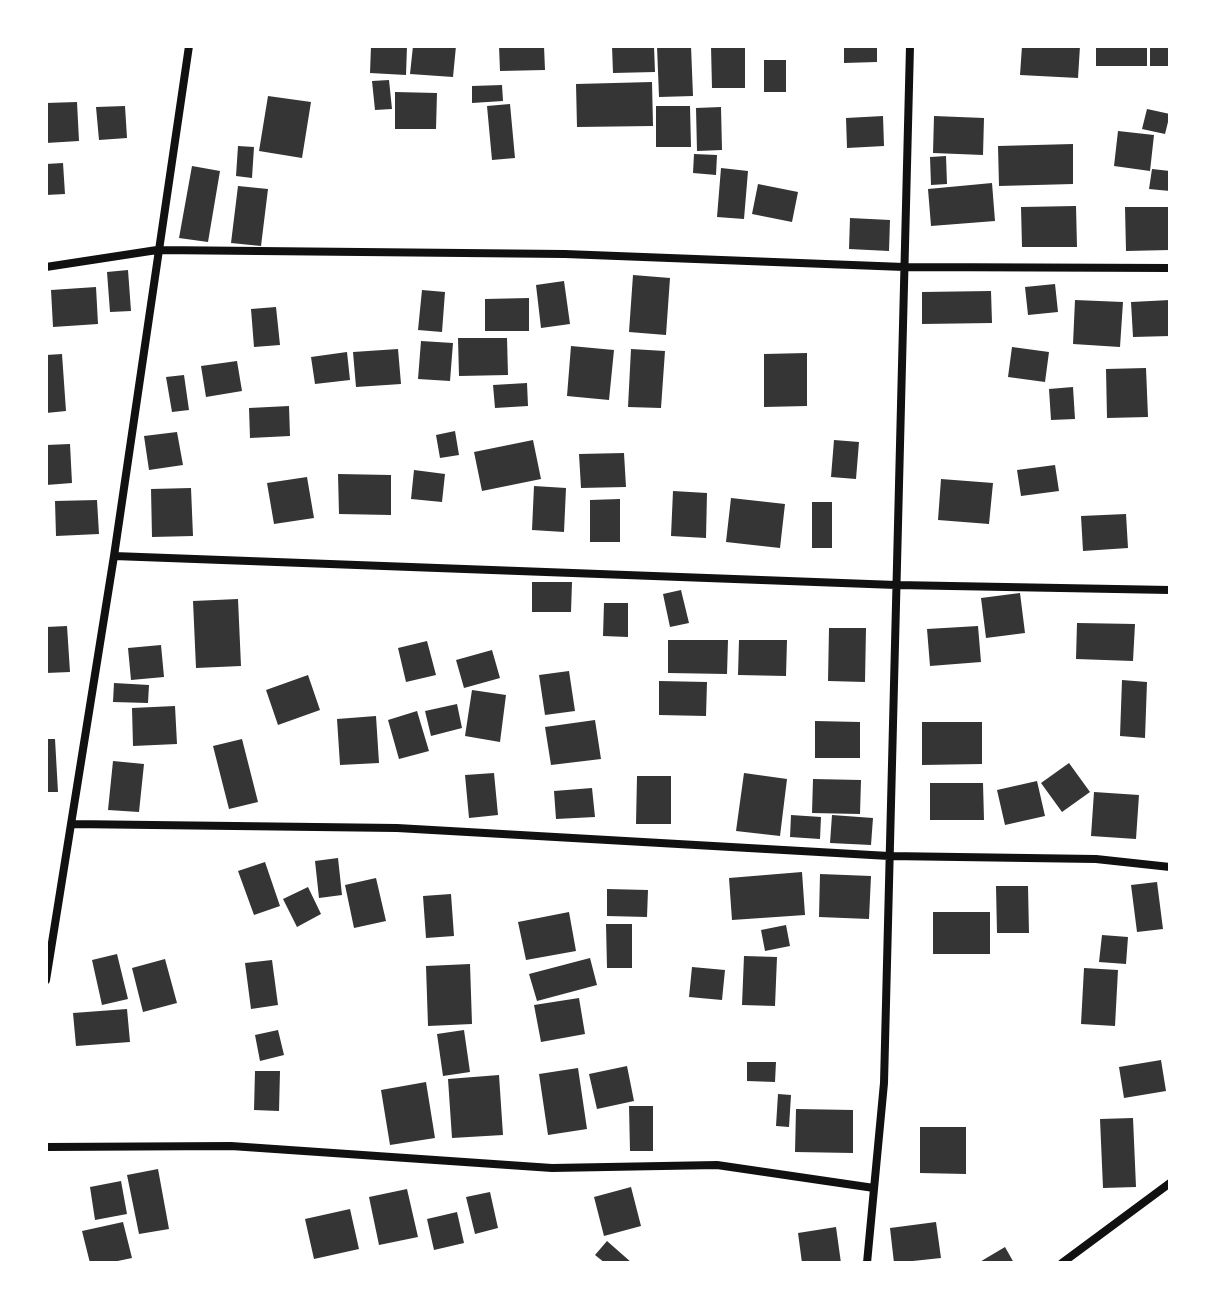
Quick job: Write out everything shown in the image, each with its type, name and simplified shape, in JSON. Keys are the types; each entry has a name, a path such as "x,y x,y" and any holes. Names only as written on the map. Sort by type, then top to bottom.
{"street":[{"path":"46,980 114,556 189,46"},
{"path":"867,1263 884,1083 910,46"},
{"path":"46,267 157,250 565,254 904,267 1170,268"},
{"path":"114,556 896,585 1170,590"},
{"path":"71,824 397,828 889,856 1096,859 1170,867"},
{"path":"46,1147 231,1146 552,1168 717,1165 874,1188"},
{"path":"1062,1263 1170,1183"}],"building":[{"path":"371,46 407,46 406,75 370,73"},
{"path":"413,46 456,46 453,77 410,74"},
{"path":"499,46 544,46 545,70 500,71"},
{"path":"612,46 654,46 655,72 613,73"},
{"path":"657,46 691,46 693,96 659,97"},
{"path":"711,46 745,46 745,88 712,88"},
{"path":"844,46 877,46 877,62 844,63"},
{"path":"1022,46 1080,46 1078,78 1020,75"},
{"path":"1096,46 1147,46 1147,66 1096,66"},
{"path":"1150,46 1170,46 1170,66 1150,66"},
{"path":"764,60 786,60 786,92 764,92"},
{"path":"389,80 392,109 375,110 372,81"},
{"path":"652,82 653,126 577,127 576,84"},
{"path":"502,85 503,101 472,103 472,86"},
{"path":"395,92 437,93 436,129 395,129"},
{"path":"268,96 311,102 302,158 259,151"},
{"path":"77,102 79,141 46,143 46,103"},
{"path":"510,104 515,158 492,160 487,106"},
{"path":"125,106 127,138 99,140 96,107"},
{"path":"656,106 690,106 691,147 656,147"},
{"path":"721,107 722,150 697,151 696,108"},
{"path":"1147,109 1170,114 1165,134 1142,129"},
{"path":"883,116 884,146 847,148 846,118"},
{"path":"934,116 984,118 983,155 933,153"},
{"path":"1118,131 1154,135 1150,171 1114,166"},
{"path":"1073,144 1073,184 999,186 998,146"},
{"path":"238,146 254,147 252,178 236,176"},
{"path":"694,154 717,155 716,175 693,173"},
{"path":"946,156 947,184 931,185 930,157"},
{"path":"63,163 65,194 46,195 46,164"},
{"path":"192,166 220,171 208,242 179,238"},
{"path":"721,168 748,171 744,219 717,217"},
{"path":"1152,169 1170,171 1170,191 1149,189"},
{"path":"992,183 995,221 931,226 928,189"},
{"path":"758,184 798,192 792,222 752,214"},
{"path":"238,186 268,189 261,246 231,243"},
{"path":"1076,206 1077,247 1022,247 1021,207"},
{"path":"1125,207 1170,207 1170,250 1126,251"},
{"path":"850,218 890,220 889,251 849,249"},
{"path":"128,270 131,311 110,312 107,272"},
{"path":"633,275 670,278 666,335 629,332"},
{"path":"564,281 570,324 541,328 536,285"},
{"path":"1055,284 1058,312 1028,315 1025,287"},
{"path":"96,287 98,324 53,327 51,290"},
{"path":"422,290 445,292 442,332 418,330"},
{"path":"991,291 992,323 922,324 922,292"},
{"path":"529,298 529,331 485,331 485,299"},
{"path":"1075,300 1123,302 1120,347 1073,344"},
{"path":"1170,300 1170,336 1133,337 1131,302"},
{"path":"276,307 280,345 254,347 251,309"},
{"path":"458,338 507,338 508,375 459,376"},
{"path":"421,341 453,343 450,381 418,379"},
{"path":"571,346 614,350 609,400 567,396"},
{"path":"1012,347 1049,352 1045,382 1008,377"},
{"path":"398,349 401,384 356,387 353,352"},
{"path":"631,349 665,351 661,408 628,407"},
{"path":"347,352 350,380 315,384 311,357"},
{"path":"807,353 807,406 764,407 764,354"},
{"path":"62,354 66,411 46,413 46,355"},
{"path":"237,361 242,391 206,397 201,366"},
{"path":"1146,368 1148,417 1107,418 1106,369"},
{"path":"184,375 189,410 172,412 166,377"},
{"path":"527,383 528,406 495,408 493,385"},
{"path":"1073,387 1075,419 1051,420 1049,389"},
{"path":"289,406 290,436 250,438 249,408"},
{"path":"455,431 459,455 440,458 436,435"},
{"path":"177,432 183,465 149,470 144,436"},
{"path":"533,440 541,479 482,491 474,452"},
{"path":"834,440 859,442 856,479 831,477"},
{"path":"70,444 72,483 46,485 46,445"},
{"path":"624,453 626,487 581,488 579,454"},
{"path":"1055,465 1059,491 1021,496 1017,470"},
{"path":"414,470 445,474 442,502 411,499"},
{"path":"338,474 391,475 391,515 339,514"},
{"path":"307,477 314,518 274,524 267,483"},
{"path":"941,479 993,483 989,524 938,520"},
{"path":"534,486 566,488 564,532 532,530"},
{"path":"191,488 193,536 152,537 151,489"},
{"path":"673,491 707,493 706,538 671,536"},
{"path":"731,498 785,504 780,548 726,542"},
{"path":"620,499 620,542 590,542 590,500"},
{"path":"97,500 99,534 56,536 55,501"},
{"path":"812,502 832,502 832,548 812,548"},
{"path":"1126,514 1128,548 1083,551 1081,516"},
{"path":"532,582 572,582 571,612 532,612"},
{"path":"681,590 689,623 670,627 663,594"},
{"path":"1020,593 1025,633 986,638 981,598"},
{"path":"238,599 241,666 196,668 193,601"},
{"path":"604,603 628,603 628,637 603,636"},
{"path":"1077,623 1135,624 1133,661 1076,659"},
{"path":"67,626 70,672 46,673 46,627"},
{"path":"978,626 981,662 930,666 927,629"},
{"path":"829,628 866,628 865,682 828,681"},
{"path":"668,640 728,640 727,674 668,673"},
{"path":"739,640 787,640 786,676 738,675"},
{"path":"427,641 436,675 406,682 398,648"},
{"path":"161,645 164,677 131,680 128,648"},
{"path":"492,650 500,678 464,688 456,660"},
{"path":"569,671 575,711 545,715 539,675"},
{"path":"308,675 320,710 278,725 266,690"},
{"path":"1122,680 1147,682 1145,738 1120,736"},
{"path":"659,681 707,682 706,716 659,715"},
{"path":"114,683 149,685 148,703 113,702"},
{"path":"472,690 506,695 500,742 465,736"},
{"path":"457,704 462,728 431,736 425,711"},
{"path":"175,706 177,744 133,746 132,708"},
{"path":"417,711 429,751 399,759 388,720"},
{"path":"376,716 379,763 340,765 337,719"},
{"path":"595,720 601,759 551,765 545,727"},
{"path":"815,721 860,722 860,758 815,758"},
{"path":"922,722 982,722 982,764 922,765"},
{"path":"46,739 55,739 58,792 46,792"},
{"path":"242,739 258,802 229,809 213,746"},
{"path":"113,761 144,764 139,812 108,810"},
{"path":"1069,763 1090,792 1062,812 1041,783"},
{"path":"494,773 498,815 469,818 465,775"},
{"path":"744,773 787,779 780,836 736,831"},
{"path":"637,776 671,776 671,824 636,824"},
{"path":"813,779 861,780 860,814 812,813"},
{"path":"1037,781 1045,816 1005,825 997,790"},
{"path":"930,783 983,783 984,820 930,820"},
{"path":"592,788 595,817 556,819 554,791"},
{"path":"1094,792 1139,795 1136,839 1091,836"},
{"path":"791,815 821,817 820,839 790,837"},
{"path":"832,815 873,818 871,845 830,843"},
{"path":"338,858 342,895 319,898 315,861"},
{"path":"265,862 280,906 254,915 238,871"},
{"path":"802,872 805,915 732,920 729,878"},
{"path":"820,874 871,876 869,919 819,917"},
{"path":"376,878 386,921 354,928 345,885"},
{"path":"1157,882 1163,929 1137,932 1131,885"},
{"path":"996,886 1028,886 1029,933 997,933"},
{"path":"308,887 321,914 297,927 283,899"},
{"path":"607,889 648,890 647,917 607,916"},
{"path":"451,894 454,936 426,938 423,896"},
{"path":"569,912 576,951 526,960 518,922"},
{"path":"933,912 990,912 990,954 933,954"},
{"path":"606,924 632,924 632,968 607,968"},
{"path":"786,925 790,946 765,951 761,930"},
{"path":"1102,935 1128,937 1126,964 1099,962"},
{"path":"117,954 128,999 102,1005 92,960"},
{"path":"744,956 777,957 775,1006 742,1005"},
{"path":"590,958 597,985 537,1001 529,974"},
{"path":"165,959 177,1003 143,1012 132,968"},
{"path":"272,960 278,1005 251,1009 245,963"},
{"path":"470,964 472,1024 428,1026 426,966"},
{"path":"692,967 725,970 722,1000 689,997"},
{"path":"1084,968 1118,970 1115,1026 1081,1024"},
{"path":"579,998 585,1034 541,1042 534,1005"},
{"path":"127,1009 130,1042 76,1046 73,1013"},
{"path":"278,1030 284,1055 260,1061 255,1035"},
{"path":"464,1030 470,1072 443,1076 437,1034"},
{"path":"1161,1060 1166,1091 1124,1098 1119,1067"},
{"path":"747,1062 776,1062 775,1082 747,1081"},
{"path":"627,1066 634,1101 597,1109 589,1074"},
{"path":"578,1068 587,1129 548,1135 539,1074"},
{"path":"255,1071 280,1071 279,1111 254,1110"},
{"path":"499,1075 503,1135 452,1138 448,1079"},
{"path":"426,1082 435,1138 390,1145 381,1090"},
{"path":"778,1094 791,1095 789,1127 776,1126"},
{"path":"629,1106 653,1106 653,1151 630,1151"},
{"path":"796,1109 853,1110 853,1153 795,1152"},
{"path":"1133,1118 1136,1187 1103,1188 1100,1119"},
{"path":"920,1127 966,1127 966,1174 920,1173"},
{"path":"158,1169 169,1229 139,1234 127,1175"},
{"path":"121,1181 127,1214 95,1220 90,1187"},
{"path":"631,1187 641,1226 604,1236 594,1197"},
{"path":"407,1189 418,1237 379,1245 369,1197"},
{"path":"490,1192 498,1228 475,1234 466,1197"},
{"path":"350,1209 359,1249 314,1259 305,1219"},
{"path":"457,1212 464,1243 434,1250 427,1219"},
{"path":"123,1222 132,1258 90,1263 82,1231"},
{"path":"936,1222 941,1258 894,1263 890,1228"},
{"path":"836,1227 841,1263 802,1263 798,1233"},
{"path":"607,1241 632,1263 605,1263 595,1255"},
{"path":"1005,1247 1014,1263 978,1263"}]}
